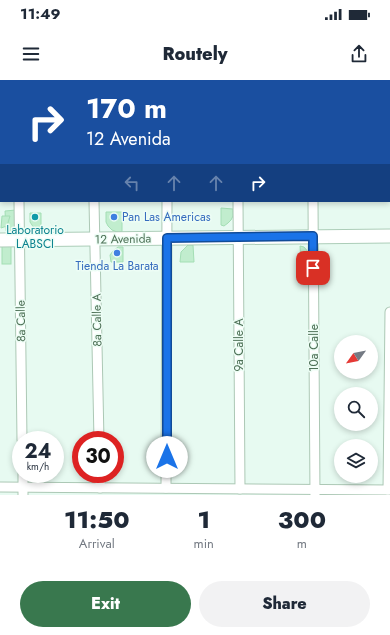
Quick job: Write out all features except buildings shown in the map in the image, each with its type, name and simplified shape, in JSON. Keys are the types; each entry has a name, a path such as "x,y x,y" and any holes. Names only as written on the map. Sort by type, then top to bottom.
{"street":[{"path":"390,80 390,122"},
{"name":"8a Calle","path":"19,202 22,431"},
{"name":"8a Calle A","path":"94,202 99,431"},
{"path":"166,488 167,202"},
{"name":"9a Calle A","path":"238,202 240,489"},
{"name":"10a Calle","path":"313,202 315,492"},
{"name":"12 Avenida","path":"0,240 390,236"},
{"path":"0,487 23,491 100,488 240,489 315,492 389,490 390,312"},
{"path":"100,483 100,488"}],"place":[{"name":"Laboratorio LABSCI","path":"35,217"},
{"name":"Pan Las Americas","path":"114,217"},
{"name":"Tienda La Barata","path":"117,253"}],"route":[{"path":"167,457 167,238 313,236 313,268"}]}
